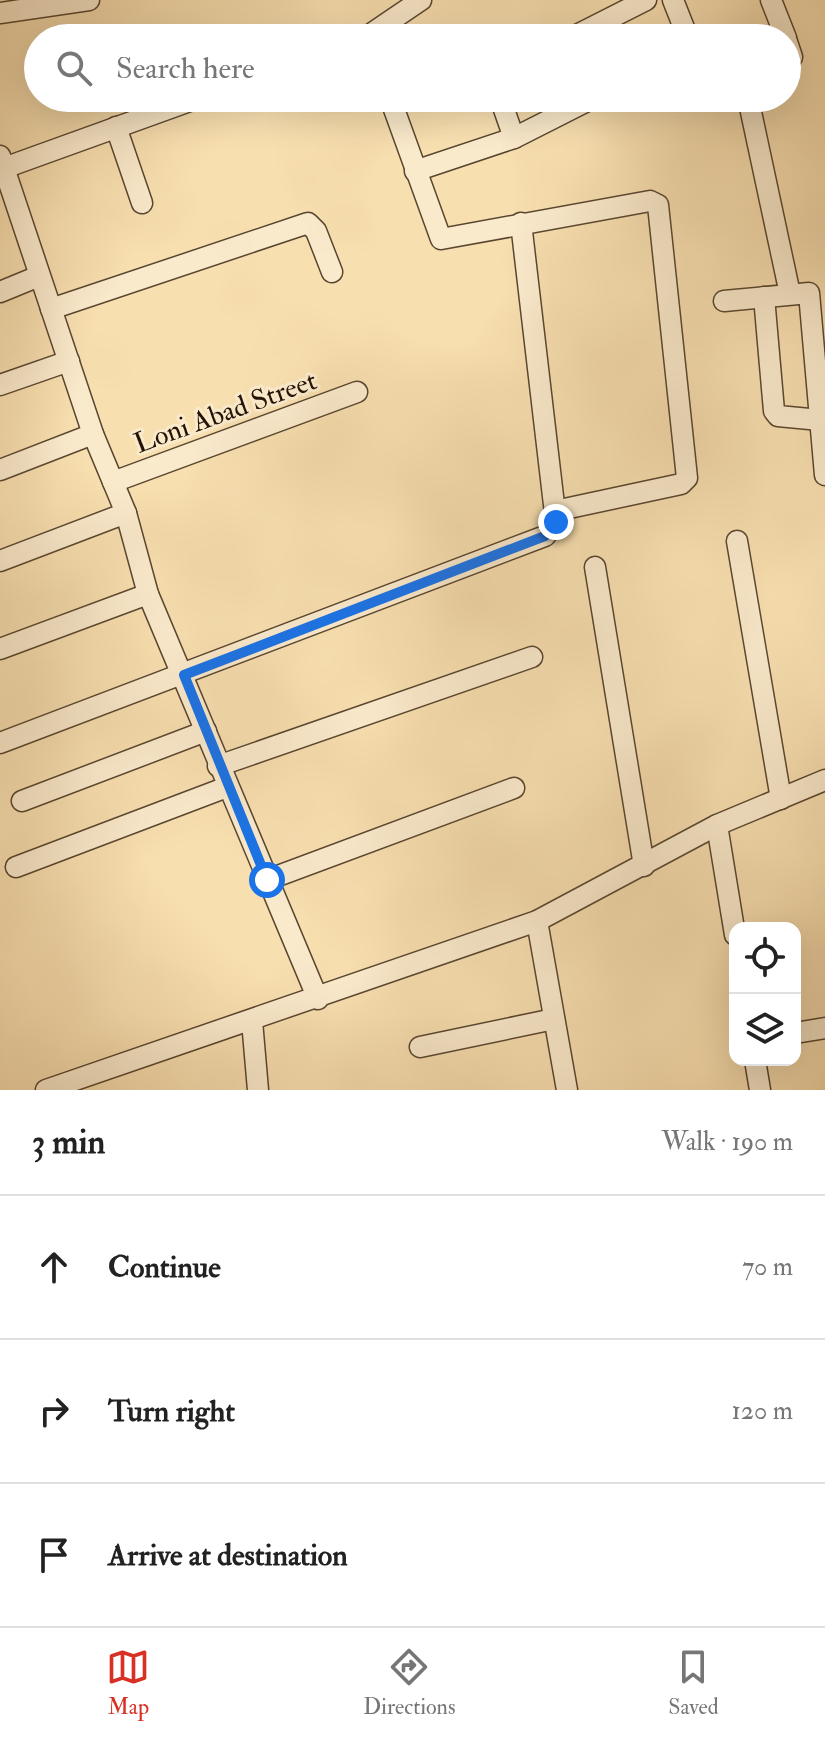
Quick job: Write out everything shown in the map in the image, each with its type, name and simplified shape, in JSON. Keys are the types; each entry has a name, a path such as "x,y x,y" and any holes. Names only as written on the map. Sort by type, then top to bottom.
{"street":[{"path":"0,13 89,0"},
{"path":"387,24 421,0"},
{"path":"599,24 646,0"},
{"path":"673,0 682,24"},
{"path":"771,0 780,24"},
{"path":"158,112 2,162 7,201 39,276 93,434 126,513 148,594 318,999"},
{"path":"395,112 441,239 650,201 658,205 687,478 681,484 555,511"},
{"path":"505,112 514,138"},
{"path":"415,171 514,138 565,112"},
{"path":"751,112 790,294"},
{"path":"116,127 142,203"},
{"path":"51,309 308,223 316,231 332,272"},
{"path":"0,743 545,536 556,522 550,496 521,223"},
{"path":"0,292 39,276"},
{"path":"724,301 809,293 825,475"},
{"path":"764,297 774,411 778,416 820,420"},
{"path":"0,385 69,361"},
{"name":"Loni Abad Street","path":"113,482 357,392"},
{"path":"0,470 93,434"},
{"path":"0,561 126,513"},
{"path":"737,541 781,799"},
{"path":"595,567 644,866"},
{"path":"0,649 148,594"},
{"path":"218,766 532,657"},
{"path":"22,801 206,731"},
{"path":"46,1090 318,999 537,921 717,825 825,780"},
{"path":"16,867 227,787"},
{"path":"267,880 514,788"},
{"path":"717,825 733,922"},
{"path":"537,921 567,1090"},
{"path":"420,1047 554,1019"},
{"path":"252,1021 258,1090"},
{"path":"801,1032 825,1028"},
{"path":"756,1066 760,1090"}],"route":[{"path":"267,880 218,766 184,675 545,536 556,522"}]}
